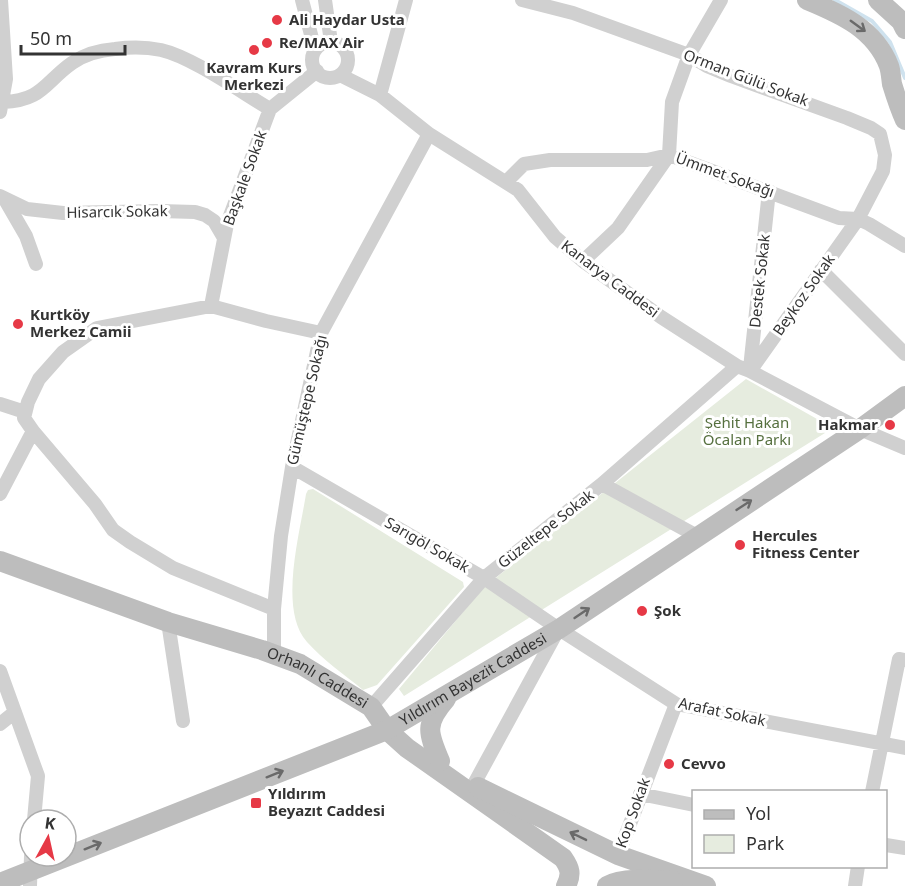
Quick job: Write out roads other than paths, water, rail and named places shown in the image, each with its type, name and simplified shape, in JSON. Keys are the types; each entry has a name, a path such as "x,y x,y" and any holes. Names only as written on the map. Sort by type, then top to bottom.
{"street":[{"path":"1,0 6,79 2,107"},
{"path":"302,0 315,50"},
{"path":"325,0 331,42"},
{"path":"380,95 406,0"},
{"name":"Orman Gülü Sokak","path":"522,0 573,13 689,56 731,76 871,128 880,134 885,155 883,171 858,219"},
{"path":"583,261 618,228 669,155 672,102 689,56 721,0"},
{"path":"807,0 846,18 864,30 878,44 889,67 892,84 905,120"},
{"path":"878,0 901,21 905,29"},
{"path":"331,42 341,46 347,55 347,66 340,75 329,78 316,71 312,59 319,45 331,42"},
{"path":"2,107 41,92 74,62 87,55 106,49 132,47 162,50 187,60 270,109"},
{"name":"Başkale Sokak","path":"211,306 227,224 270,109 316,71"},
{"name":"Kanarya Caddesi","path":"340,75 380,95 429,134 518,190 555,237 583,261 661,317 743,368 860,429 905,448"},
{"name":"Gümüştepe Sokağı","path":"274,654 274,609 281,536 292,467 321,333 429,134"},
{"name":"Ümmet Sokağı","path":"506,183 524,165 550,160 647,160 669,155 839,218 858,219 905,246"},
{"name":"Destek Sokak","path":"743,368 769,191"},
{"path":"2,197 26,236 36,264"},
{"name":"Hisarcık Sokak","path":"2,197 27,209 63,213 195,212 214,221 224,238"},
{"name":"Beykoz Sokak","path":"743,368 821,270 858,219"},
{"path":"821,270 905,354"},
{"path":"274,609 173,568 113,530 33,431 24,418 25,412 39,379 63,352 97,328 211,306 321,333"},
{"name":"Güzeltepe Sokak","path":"371,707 484,578 743,368"},
{"name":"Yıldırım Bayezit Caddesi","path":"0,883 387,730 559,629 860,429 905,396"},
{"path":"0,404 25,412"},
{"path":"0,494 33,431"},
{"name":"Sarıgöl Sokak","path":"292,467 484,578 559,629"},
{"path":"602,484 697,536"},
{"name":"Orhanlı Caddesi","path":"0,561 168,621 300,664 371,707 387,730 407,748 563,858 570,868 570,879 566,886"},
{"path":"168,621 183,721"},
{"path":"474,784 559,629"},
{"name":"Arafat Sokak","path":"559,629 676,704 905,748"},
{"path":"872,790 899,659 905,660"},
{"path":"0,671 38,776 35,808"},
{"path":"440,761 430,738 430,725 435,712 455,690"},
{"name":"Kop Sokak","path":"618,855 676,704"},
{"path":"0,724 15,712"},
{"path":"387,730 412,740 474,784 618,855 698,884"},
{"path":"640,794 692,805"},
{"path":"887,845 905,848"},
{"path":"855,886 858,868"},
{"path":"607,886 612,883 643,880 698,884"}],"waterway":[{"path":"835,0 872,21 890,42 905,78"}],"place":[{"name":"Ali Haydar Usta","path":"277,20"},
{"name":"Re/MAX Air","path":"267,43"},
{"name":"Kavram Kurs Merkezi","path":"254,50"},
{"name":"Kurtköy Merkez Camii","path":"18,324"},
{"name":"Hakmar","path":"890,425"},
{"name":"Hercules Fitness Center","path":"740,545"},
{"name":"Şok","path":"642,611"},
{"name":"Cevvo","path":"669,764"},
{"name":"Yıldırım Beyazıt Caddesi","path":"256,803"}],"park label":[{"name":"Şehit Hakan Öcalan Parkı","path":"747,432"}]}
